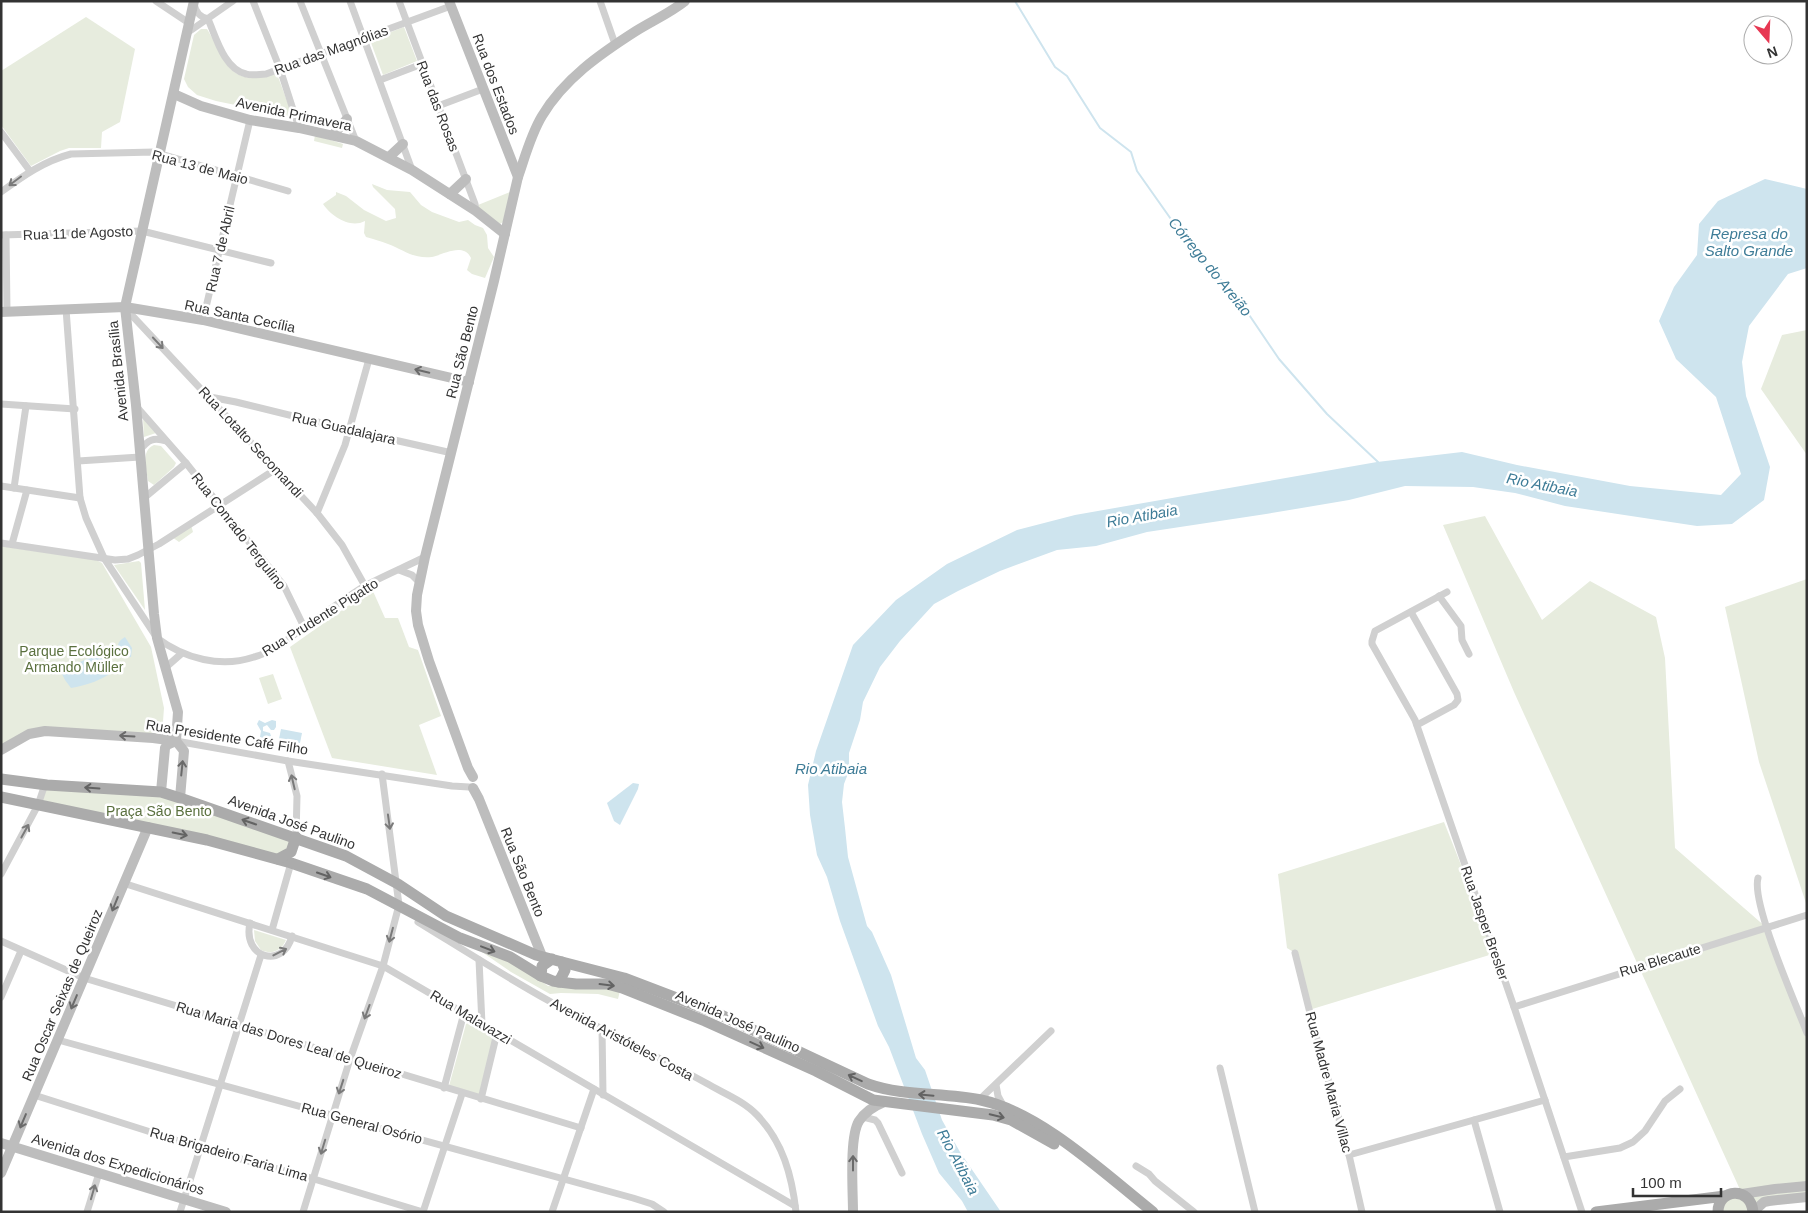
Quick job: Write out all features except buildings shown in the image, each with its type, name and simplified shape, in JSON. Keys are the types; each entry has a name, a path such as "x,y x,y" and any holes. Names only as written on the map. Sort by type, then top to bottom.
{"main road":[{"name":"Avenida Brasília","path":"180,798 184,751 176,741 178,712 157,638 136,405 125,307 194,2"},
{"name":"Rua São Bento","path":"548,964 471,781 429,661 418,625 416,611 425,557 452,453 518,177 541,117 554,98 567,84 595,59 682,3"},
{"name":"Rua dos Estados","path":"450,4 518,177"},
{"name":"Avenida Primavera","path":"174,94 201,106 250,120 300,128 356,141 412,170 476,211 505,234"},
{"path":"333,135 347,119"},
{"path":"389,157 403,144"},
{"path":"505,147 516,152 528,148"},
{"path":"450,194 466,179"},
{"name":"Rua Santa Cecília","path":"4,312 125,307 202,320 469,382"},
{"path":"147,535 154,544 159,544"},
{"name":"Rua Presidente Café Filho","path":"1,750 29,734 46,732 176,741"},
{"name":"Avenida Brasília","path":"161,792 165,748 176,741"},
{"name":"Avenida José Paulino","path":"1,779 161,792 296,837 346,856 398,884 446,916 548,964 553,981 576,984 607,984 622,988 705,1021 816,1072 860,1095 884,1102 901,1098"},
{"name":"Avenida José Paulino","path":"1,797 207,840 291,863 367,889 460,938 510,957 624,978 721,1015 901,1098"},
{"name":"Rua Oscar Seixas de Queiroz","path":"1,1173 148,828"},
{"path":"278,859 291,852 296,837"},
{"path":"548,964 565,970 558,982"},
{"path":"901,1098 950,1097 979,1100 1004,1107 1040,1125 1153,1212"},
{"path":"901,1098 949,1110 993,1115 1012,1120 1044,1137 1144,1212"},
{"path":"853,1212 854,1139 857,1126 870,1109 884,1102"},
{"name":"Avenida dos Expedicionários","path":"1,1143 226,1212"},
{"path":"1596,1212 1725,1196 1733,1193 1742,1194 1807,1186"},
{"path":"1742,1194 1750,1201 1753,1212 1764,1202 1807,1198"},
{"path":"1718,1212 1720,1201 1725,1196"}],"street":[{"path":"156,1 189,23"},
{"path":"187,34 233,1"},
{"path":"253,1 280,69 300,128"},
{"path":"300,1 356,141"},
{"path":"350,1 412,170"},
{"name":"Rua das Rosas","path":"399,1 466,179 476,211"},
{"path":"600,1 616,44"},
{"name":"Rua das Magnólias","path":"194,2 195,10 198,14 208,19 226,58 239,72 247,74 266,74 407,22 450,4"},
{"path":"380,80 422,64"},
{"path":"438,106 482,89"},
{"name":"Rua 7 de Abril","path":"202,320 250,120"},
{"path":"1,132 30,171"},
{"name":"Rua 13 de Maio","path":"1,192 30,171 55,159 71,154 154,152 288,190"},
{"name":"Rua 11 de Agosto","path":"4,235 142,231 271,263"},
{"path":"4,235 4,312"},
{"name":"Rua Lotalto Secomandi","path":"125,307 317,513 342,545 365,586"},
{"path":"66,309 75,409 80,498 86,518 104,558 157,638"},
{"path":"317,513 350,430 368,359"},
{"name":"Rua Guadalajara","path":"210,397 452,453"},
{"path":"226,415 236,402"},
{"path":"1,404 75,409"},
{"name":"Rua Conrado Tergulino","path":"136,405 186,463 284,586 304,627"},
{"path":"14,488 26,406"},
{"path":"78,461 140,453 147,441 152,439 166,441"},
{"path":"144,498 186,463"},
{"path":"1,543 104,558 128,559 148,551 276,469"},
{"path":"1,486 80,498"},
{"path":"12,544 27,490"},
{"name":"Rua Prudente Pigatto","path":"157,638 181,654 194,658 226,662 255,657 280,644 365,586 425,557"},
{"path":"398,570 412,575 420,583"},
{"path":"1417,725 1454,705 1458,700 1457,694 1410,612 1447,592"},
{"path":"1439,596 1461,626 1463,641 1468,654"},
{"name":"Rua Jasper Bresler","path":"1410,612 1375,631 1372,641 1379,658 1407,704 1417,725 1582,1212"},
{"path":"165,668 181,654"},
{"name":"Rua Presidente Café Filho","path":"176,741 288,761 452,786 471,781"},
{"path":"288,761 296,796 296,837"},
{"path":"303,1212 350,1059 383,966 399,905 398,884 382,774"},
{"path":"1,874 38,805 45,784"},
{"path":"272,930 291,863"},
{"path":"1758,878 1756,885 1757,896 1767,928 1807,1033"},
{"name":"Rua Malavazzi","path":"124,883 383,966 796,1209"},
{"name":"Avenida Aristóteles Costa","path":"399,905 409,916 479,960 551,1002 690,1074 755,1113 767,1126 788,1166 796,1209"},
{"name":"Rua Blecaute","path":"1514,1007 1807,915"},
{"path":"250,923 248,931 250,943 256,952 261,955 276,955 284,952 289,946 292,936"},
{"name":"Rua Maria das Dores Leal de Queiroz","path":"1,941 84,978 462,1094 581,1128"},
{"path":"1,997 21,951"},
{"name":"Rua Madre Maria Villac","path":"1295,953 1349,1155 1362,1212"},
{"path":"180,1212 261,955"},
{"path":"479,960 482,1024"},
{"path":"444,1088 464,1013"},
{"path":"602,1028 603,1095"},
{"path":"979,1100 1051,1031"},
{"path":"481,1099 497,1032"},
{"name":"Rua General Osório","path":"58,1040 633,1198 652,1204 664,1212"},
{"path":"1220,1068 1255,1212"},
{"path":"996,1085 998,1096 1004,1107"},
{"path":"552,1212 594,1089"},
{"path":"1564,1157 1620,1148 1633,1142 1645,1131 1665,1101 1680,1089"},
{"path":"423,1212 462,1094"},
{"name":"Rua Brigadeiro Faria Lima","path":"34,1095 201,1148 314,1179 423,1212"},
{"path":"1349,1155 1545,1100"},
{"path":"864,1117 875,1120 878,1123 902,1173"},
{"path":"1474,1120 1500,1212"},
{"path":"1136,1166 1149,1174 1194,1212"},
{"path":"88,1212 99,1173"}],"green space":[{"path":"86,17 135,49 120,122 102,132 101,148 69,148 31,166 1,125 1,71"},
{"path":"404,27 417,61 383,75 370,40"},
{"path":"201,29 207,29 226,63 236,73 250,78 277,74 293,117 216,101 197,95 188,87 184,79 194,35"},
{"path":"315,135 343,144 342,148 314,141"},
{"path":"372,184 387,190 410,192 421,205 432,212 459,222 468,220 483,228 487,235 488,248 494,257 485,278 472,274 467,270 471,258 463,251 458,250 432,257 419,257 366,237 364,233 365,221 353,223 341,220 323,204 336,195 336,192 346,196 364,210 386,221 396,218 395,209"},
{"path":"510,192 503,222 500,224 479,208 478,205"},
{"path":"1807,330 1807,455 1761,389 1782,335"},
{"path":"143,418 156,433 144,437"},
{"path":"154,445 161,446 176,463 154,485 148,481 145,461 147,451"},
{"path":"1485,516 1542,620 1590,581 1656,617 1665,658 1675,848 1767,928 1801,1019 1807,1016 1807,1197 1769,1201 1753,1212 1742,1194 1514,692 1443,525"},
{"path":"191,525 193,532 179,542 172,537"},
{"name":"Parque Ecológico Armando Müller","path":"1,546 96,560 102,563 151,647 164,708 162,735 46,731 1,750"},
{"path":"139,561 141,563 145,610 114,565"},
{"path":"1807,579 1807,906 1759,762 1725,607"},
{"path":"372,589 385,618 398,618 409,647 418,650 441,716 419,725 437,775 332,758 290,647"},
{"path":"273,674 282,699 268,704 259,678"},
{"name":"Praça São Bento","path":"47,785 161,792 296,837 278,859 40,805"},
{"path":"1444,822 1496,953 1309,1010 1295,953 1287,948 1278,874"},
{"path":"254,930 286,940 282,947 276,951 261,950 255,941"},
{"path":"450,930 501,953 548,986 607,987 620,991 618,999 598,994 550,994 511,972"},
{"path":"470,1022 494,1034 479,1095 449,1086 466,1024"},
{"path":"1741,1196 1750,1212 1720,1212 1726,1198"}],"water":[{"path":"1765,179 1807,189 1807,268 1788,274 1749,326 1742,362 1746,396 1770,467 1764,500 1732,524 1697,526 1565,506 1515,493 1473,487 1405,486 1349,500 1147,532 1096,546 1057,550 1000,571 934,604 900,641 880,667 863,702 860,720 849,753 849,771 844,784 842,802 848,857 867,926 872,932 891,975 916,1058 925,1070 942,1120 960,1152 1001,1212 968,1212 962,1201 939,1173 922,1134 889,1047 878,1026 840,921 827,877 817,855 810,815 808,785 816,751 853,645 896,600 947,564 1017,530 1075,515 1377,462 1462,452 1517,465 1630,486 1721,495 1741,474 1716,397 1676,359 1659,321 1674,287 1697,255 1699,224 1718,201"},
{"path":"125,637 132,648 131,657 122,657 119,651 119,643"},
{"path":"101,655 109,658 115,670 94,682 71,688 62,674 80,662"},
{"path":"259,720 265,723 272,720 276,721 274,730 271,730 267,725 263,727 263,731 270,733 271,736 260,737 261,731 257,724"},
{"path":"281,729 302,733 300,743 279,739"},
{"path":"633,783 639,784 638,789 620,825 614,821 607,803"}],"waterway":[{"name":"Córrego do Areião","path":"1015,1 1055,67 1067,76 1100,128 1131,152 1137,171 1197,256 1235,294 1279,359 1327,414 1378,462"}],"water label":[{"name":"Represa do Salto Grande","path":"1749,242"},
{"name":"Rio Atibaia","path":"1542,485"},
{"name":"Rio Atibaia","path":"1142,516"},
{"name":"Rio Atibaia","path":"831,769"},
{"name":"Rio Atibaia","path":"958,1162"}]}
